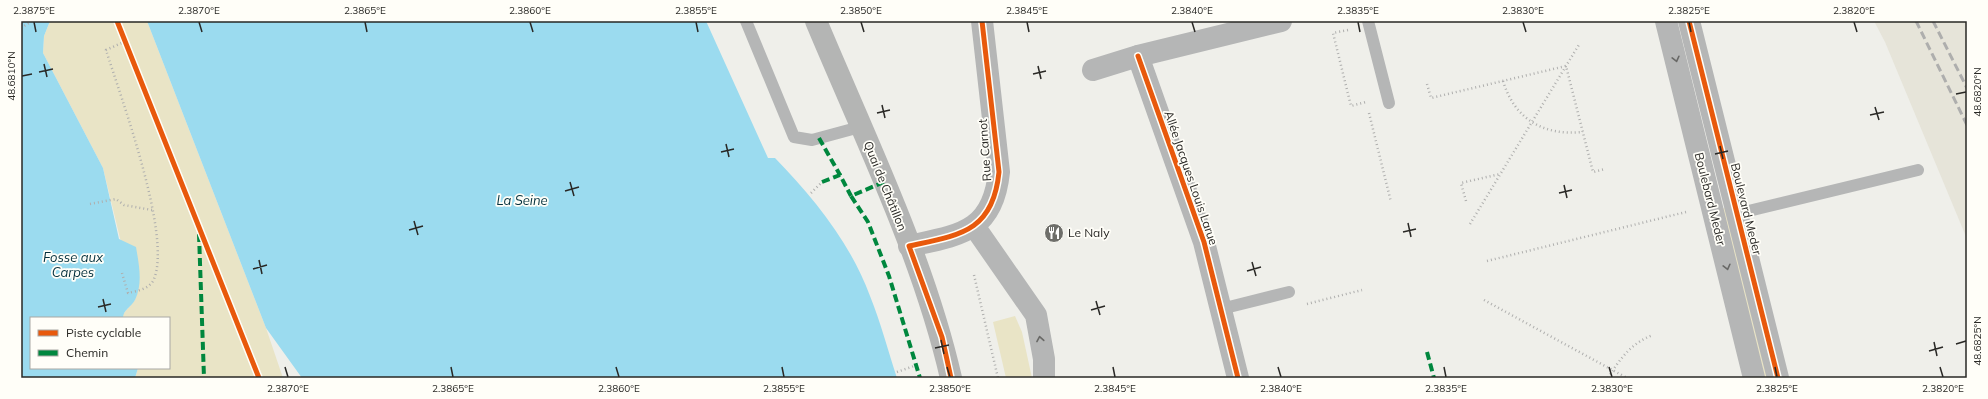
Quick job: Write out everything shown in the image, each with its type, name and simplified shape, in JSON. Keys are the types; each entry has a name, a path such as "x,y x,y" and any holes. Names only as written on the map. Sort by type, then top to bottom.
{"main road":[{"name":"Quai de Châtillon","path":"816,21 909,246 942,337 951,378"}],"street":[{"name":"Rue Carnot","path":"909,246 954,236 974,226 992,205 998,185 999,172 982,21"},
{"path":"1093,70 1138,56 1281,21"},
{"name":"Boulebard Meder","path":"1666,21 1754,378"},
{"name":"Boulevard Meder","path":"1689,21 1778,378"},
{"name":"Allée Jacques Louis Larue","path":"1138,56 1204,242 1238,378"},
{"path":"974,226 1036,315 1044,359 1044,378"}],"lane":[{"path":"746,21 794,137 812,140 860,127"},
{"path":"1368,21 1388,103"},
{"path":"1736,214 1918,170"},
{"path":"1221,309 1289,292"}],"path":[{"path":"21,28 32,21"},
{"path":"1348,30 1333,33 1351,106 1366,102"},
{"path":"122,273 128,293 140,290 149,285 154,280 158,246 145,174 106,50 126,41"},
{"path":"1470,224 1580,43"},
{"path":"1427,84 1431,98 1566,66"},
{"path":"1566,66 1593,172 1605,169"},
{"path":"1503,81 1506,93 1515,107 1532,122 1554,131 1583,132"},
{"path":"1466,201 1461,183 1500,174"},
{"path":"811,192 822,182"},
{"path":"90,204 116,199 124,205 152,210"},
{"path":"1487,261 1712,205"},
{"path":"994,255 974,273 998,378"},
{"path":"1484,300 1626,378"},
{"path":"1608,378 1625,353 1635,344 1653,335"},
{"path":"898,372 914,366"}],"shaded area":[{"path":"50,21 147,21 266,328 283,378 135,378 138,369 170,369 170,317 123,317 123,314 135,300 103,168 43,53 44,36"},
{"path":"1874,21 1967,21 1967,239 1885,42"},
{"path":"1728,207 1770,378 1763,378 1721,209"},
{"path":"1015,316 1022,332 1032,378 1006,378 993,322"}],"water":[{"name":"Fosse aux Carpes","path":"21,21 50,21 44,36 43,53 103,168 119,239 136,247 140,281 135,300 124,313 123,317 30,317 30,369 138,369 135,378 21,378"},
{"name":"La Seine","path":"147,21 706,21 768,158 775,158 804,189 830,222 853,258 874,306 897,378 302,378 266,328"}],"railway":[{"path":"1916,21 1967,125"},
{"path":"1933,21 1967,88"}],"marked path":[{"path":"819,138 840,175"},
{"path":"822,182 840,175 851,196"},
{"path":"884,182 851,196 868,222 889,276 920,378"},
{"path":"199,234 204,378"},
{"path":"1427,352 1434,378"}],"cycle path":[{"path":"117,21 259,378"},
{"path":"951,378 942,337 909,246 958,234 971,227 981,219 990,207 996,192 999,172 982,21"},
{"path":"1689,21 1778,378"},
{"path":"1138,56 1204,242 1238,378"}],"place":[{"name":"Le Naly","path":"1054,233"}]}
